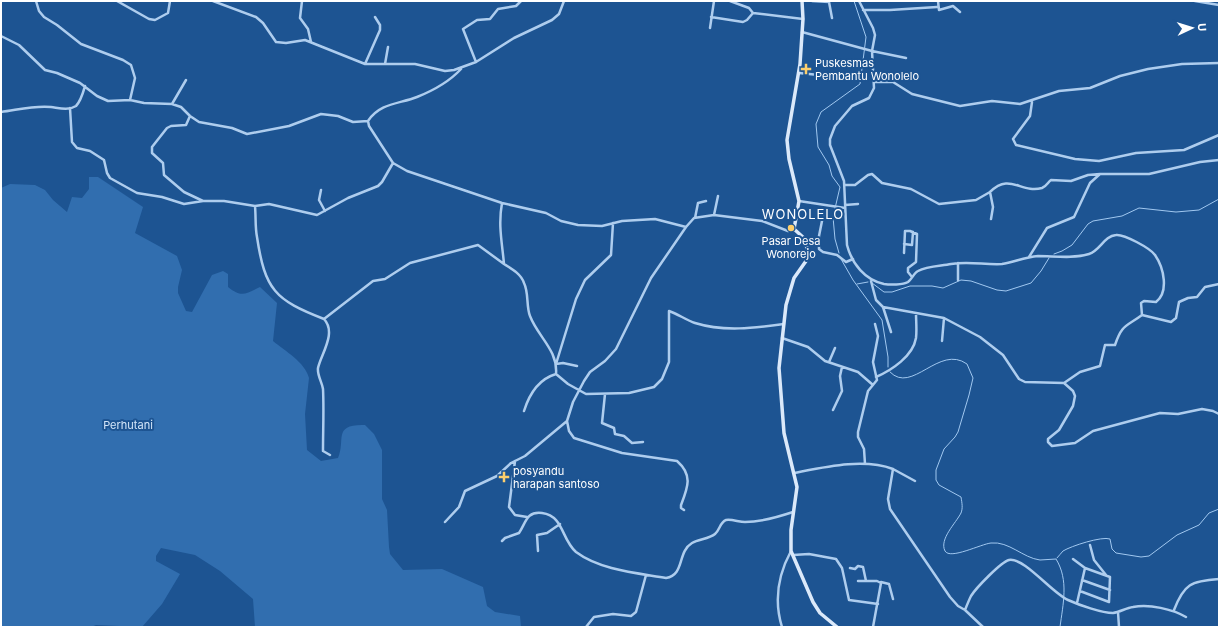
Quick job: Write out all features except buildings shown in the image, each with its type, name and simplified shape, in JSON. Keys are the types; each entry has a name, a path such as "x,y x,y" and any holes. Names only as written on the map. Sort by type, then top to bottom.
{"main road":[{"path":"802,1 803,19 799,73 787,140 791,172 799,202 794,229 805,239 808,254 806,261 794,278 786,305 779,382 784,433 797,487 793,512 792,553 813,602 820,613 836,627"}],"street":[{"path":"36,1 39,11 44,18 57,25 81,44 123,60 131,65 135,78 130,100"},
{"path":"117,1 149,19 155,20 168,13 170,1"},
{"path":"213,1 256,17 263,23 276,42 286,43 301,40 312,42 364,64 415,64 448,71 460,69 476,62 520,35 552,20 559,14 564,1"},
{"path":"302,1 300,18 308,29 312,42"},
{"path":"476,62 463,29 477,20 490,19 498,9 516,6 521,1"},
{"path":"710,28 714,1"},
{"path":"730,1 750,8 754,13 803,19"},
{"path":"812,1 829,2 832,18"},
{"path":"859,1 873,28 875,36 872,51 874,82 872,94 869,98 852,106 835,126 830,139 832,151 843,176 845,186 847,245 853,259 871,281 876,300 883,307 890,332"},
{"path":"937,7 938,1"},
{"path":"1195,1 1219,5"},
{"path":"863,10 937,7 940,10 953,6 960,12"},
{"path":"711,17 743,22 754,13"},
{"path":"364,64 380,30 380,25 375,17"},
{"path":"802,32 862,47 872,51 906,58"},
{"path":"1,36 19,45 45,70 57,73 85,86 97,96 108,101 130,100 144,104 172,104 181,107 199,122 213,123 251,134 289,126 321,114 338,116 353,122 368,121 381,108 422,95 450,80 460,69"},
{"path":"385,64 388,46"},
{"path":"874,82 893,82 912,94 960,106 992,101 1011,105 1032,102 1059,91 1090,88 1120,76 1148,69 1182,64 1219,63"},
{"path":"799,73 829,76 837,74 846,75"},
{"path":"172,104 186,80"},
{"path":"1,112 35,107 70,108 75,106 82,97 85,86"},
{"path":"1032,102 1030,116 1013,139 1016,145 1075,158 1099,161 1117,159 1136,153 1184,150 1219,135"},
{"path":"70,108 72,142 77,148 90,151 104,160 107,173 110,178 132,191 162,197 181,204 203,201 224,201 255,206 269,204 314,215 325,211 348,198 378,186 393,163"},
{"path":"190,116 186,125 167,128 152,147 152,153 163,163 164,175 184,192 203,201"},
{"path":"368,121 371,130 393,163 407,171 502,203 546,213 561,221 578,225 602,226 613,223 655,219 686,227"},
{"path":"845,186 855,185 868,175 872,174 882,183 911,189 933,202 948,204 976,200 1005,182 1037,189 1045,186 1052,180 1071,181 1088,175 1100,174 1149,174 1200,162 1219,160"},
{"path":"1029,257 1047,228 1074,217 1090,183 1100,174"},
{"path":"321,190 319,200 325,211"},
{"path":"990,192 993,207 991,219"},
{"path":"714,215 718,196"},
{"path":"445,522 459,507 465,491 494,478 515,461 525,456 567,421 579,390 590,372 605,361 616,349 651,278 686,227 694,218 698,203 706,201"},
{"path":"799,202 837,206 858,204"},
{"path":"502,203 499,220 504,264"},
{"path":"255,206 256,236 271,287 281,298 302,311 324,319 326,322 329,338 320,357 317,371 323,390 323,451 330,455"},
{"path":"694,218 714,215 762,221 788,231 794,229"},
{"path":"823,216 819,236 819,249 837,254 846,262 853,259"},
{"path":"613,223 611,255 585,280 576,299 556,364 556,374 559,378 579,390 586,394 605,394 629,393 654,387 662,379 669,362 669,311 694,322 717,328 751,328 784,324"},
{"path":"904,253 905,230 917,234 916,262 908,268 908,272 912,277"},
{"path":"904,244 912,245 913,232"},
{"path":"871,281 886,285 903,284 918,271 958,263 1003,264 1029,257 1063,257 1089,254 1111,236 1116,235 1126,237 1152,252 1159,263 1164,280 1163,294 1156,302 1144,301 1141,303 1142,315"},
{"path":"324,319 375,280 385,279 415,261 478,245 519,275 525,283 529,314 550,349 556,364"},
{"path":"958,263 958,280"},
{"path":"883,307 944,318 980,337 1003,355 1019,379 1025,382 1064,383 1080,372 1100,366 1105,345 1115,345 1117,334 1130,322 1142,315 1171,322 1176,318 1179,302 1188,298 1197,297 1205,287 1219,284"},
{"path":"876,376 893,367 912,348 916,334 916,313"},
{"path":"942,341 944,318"},
{"path":"865,464 864,449 858,438 858,432 868,391 876,381 873,362 878,336 875,324"},
{"path":"782,338 803,344 820,359 858,372 873,385"},
{"path":"828,362 835,348"},
{"path":"556,364 564,363 577,366"},
{"path":"833,410 842,391 840,376 842,367"},
{"path":"524,411 531,393 548,378 556,374"},
{"path":"1064,383 1073,391 1075,396 1073,406 1059,430 1048,439 1050,444 1055,446 1074,443 1093,431 1160,412 1178,414 1202,409 1219,414"},
{"path":"605,394 602,423 612,426 615,434 624,436 632,443 643,442"},
{"path":"567,421 569,431 574,438 622,453 677,461 687,473 689,484 681,505 681,508 684,510"},
{"path":"515,461 509,507 515,515 527,517"},
{"path":"794,473 847,465 882,465 915,481"},
{"path":"893,469 888,499 890,509 950,598 983,627"},
{"path":"502,541 504,538 519,533 527,517 533,513 546,514 557,520 564,536 573,549 591,561 666,578 675,575 685,549 691,544 714,535 726,520 746,522 793,512"},
{"path":"538,550 537,535 547,533 560,524"},
{"path":"1080,591 1108,602 1110,577 1094,560 1090,546"},
{"path":"782,627 777,604 778,588 785,563 792,553 809,554 836,559 842,568 849,600 878,604"},
{"path":"1073,559 1085,568 1107,575"},
{"path":"965,610 975,591 1003,563 1008,560 1019,562 1031,570 1053,591 1068,600 1077,603 1104,611 1118,612 1140,606 1174,610 1186,617"},
{"path":"850,568 855,569 858,566 863,567 866,581"},
{"path":"1077,603 1085,568"},
{"path":"586,627 594,617 613,614 631,616 636,612 646,574"},
{"path":"1174,610 1182,590 1201,581 1219,579"},
{"path":"1082,580 1110,590"},
{"path":"858,581 889,584 893,599"},
{"path":"872,627 874,613 878,604 882,586 880,582"},
{"path":"1118,612 1119,627"}],"green space":[{"name":"Perhutani","path":"89,177 98,177 143,207 135,233 177,256 182,270 178,293 186,311 192,312 212,275 223,271 228,274 228,287 237,293 244,294 260,287 277,303 273,341 299,362 307,372 309,378 305,414 307,450 321,461 338,458 344,430 355,425 365,425 374,434 382,450 382,499 387,510 390,554 403,570 442,569 483,587 487,606 495,612 520,616 521,627 255,627 253,599 220,571 195,555 161,548 156,556 156,561 180,574 162,604 142,627 96,625 91,627 1,627 1,188 10,184 35,185 45,190 53,200 67,212 72,197 82,198 89,189"}],"waterway":[{"path":"839,253 835,239 833,217 840,187 832,176 829,165 818,147 816,124 821,112 860,84 866,37 854,1"},
{"path":"1054,254 1072,245 1088,224 1093,221 1122,216 1139,208 1176,212 1199,210 1219,199"},
{"path":"872,283 884,292 892,292 910,286 932,286 943,288 961,280 971,281 997,290 1006,291 1031,283 1049,258"},
{"path":"841,259 853,280 882,320 888,357 888,367"},
{"path":"857,284 868,282"},
{"path":"890,372 898,377 907,378 946,360 957,360 967,364 973,378 969,395 958,432 944,449 936,470 936,480 939,485 961,497 962,503 961,513 944,541 945,551 953,554 986,544 998,543 1010,547 1034,559 1056,559 1063,575 1064,584 1060,627"},
{"path":"1057,558 1063,551 1086,542 1106,538 1110,539 1112,549 1116,553 1141,557 1149,556 1177,535 1199,525 1209,513 1219,509"}],"place":[{"name":"Puskesmas Pembantu Wonolelo","path":"806,69"},
{"name":"Pasar Desa Wonorejo","path":"791,228"},
{"name":"posyandu harapan santoso","path":"504,477"}],"district":[{"name":"WONOLELO","path":"803,214"}]}
